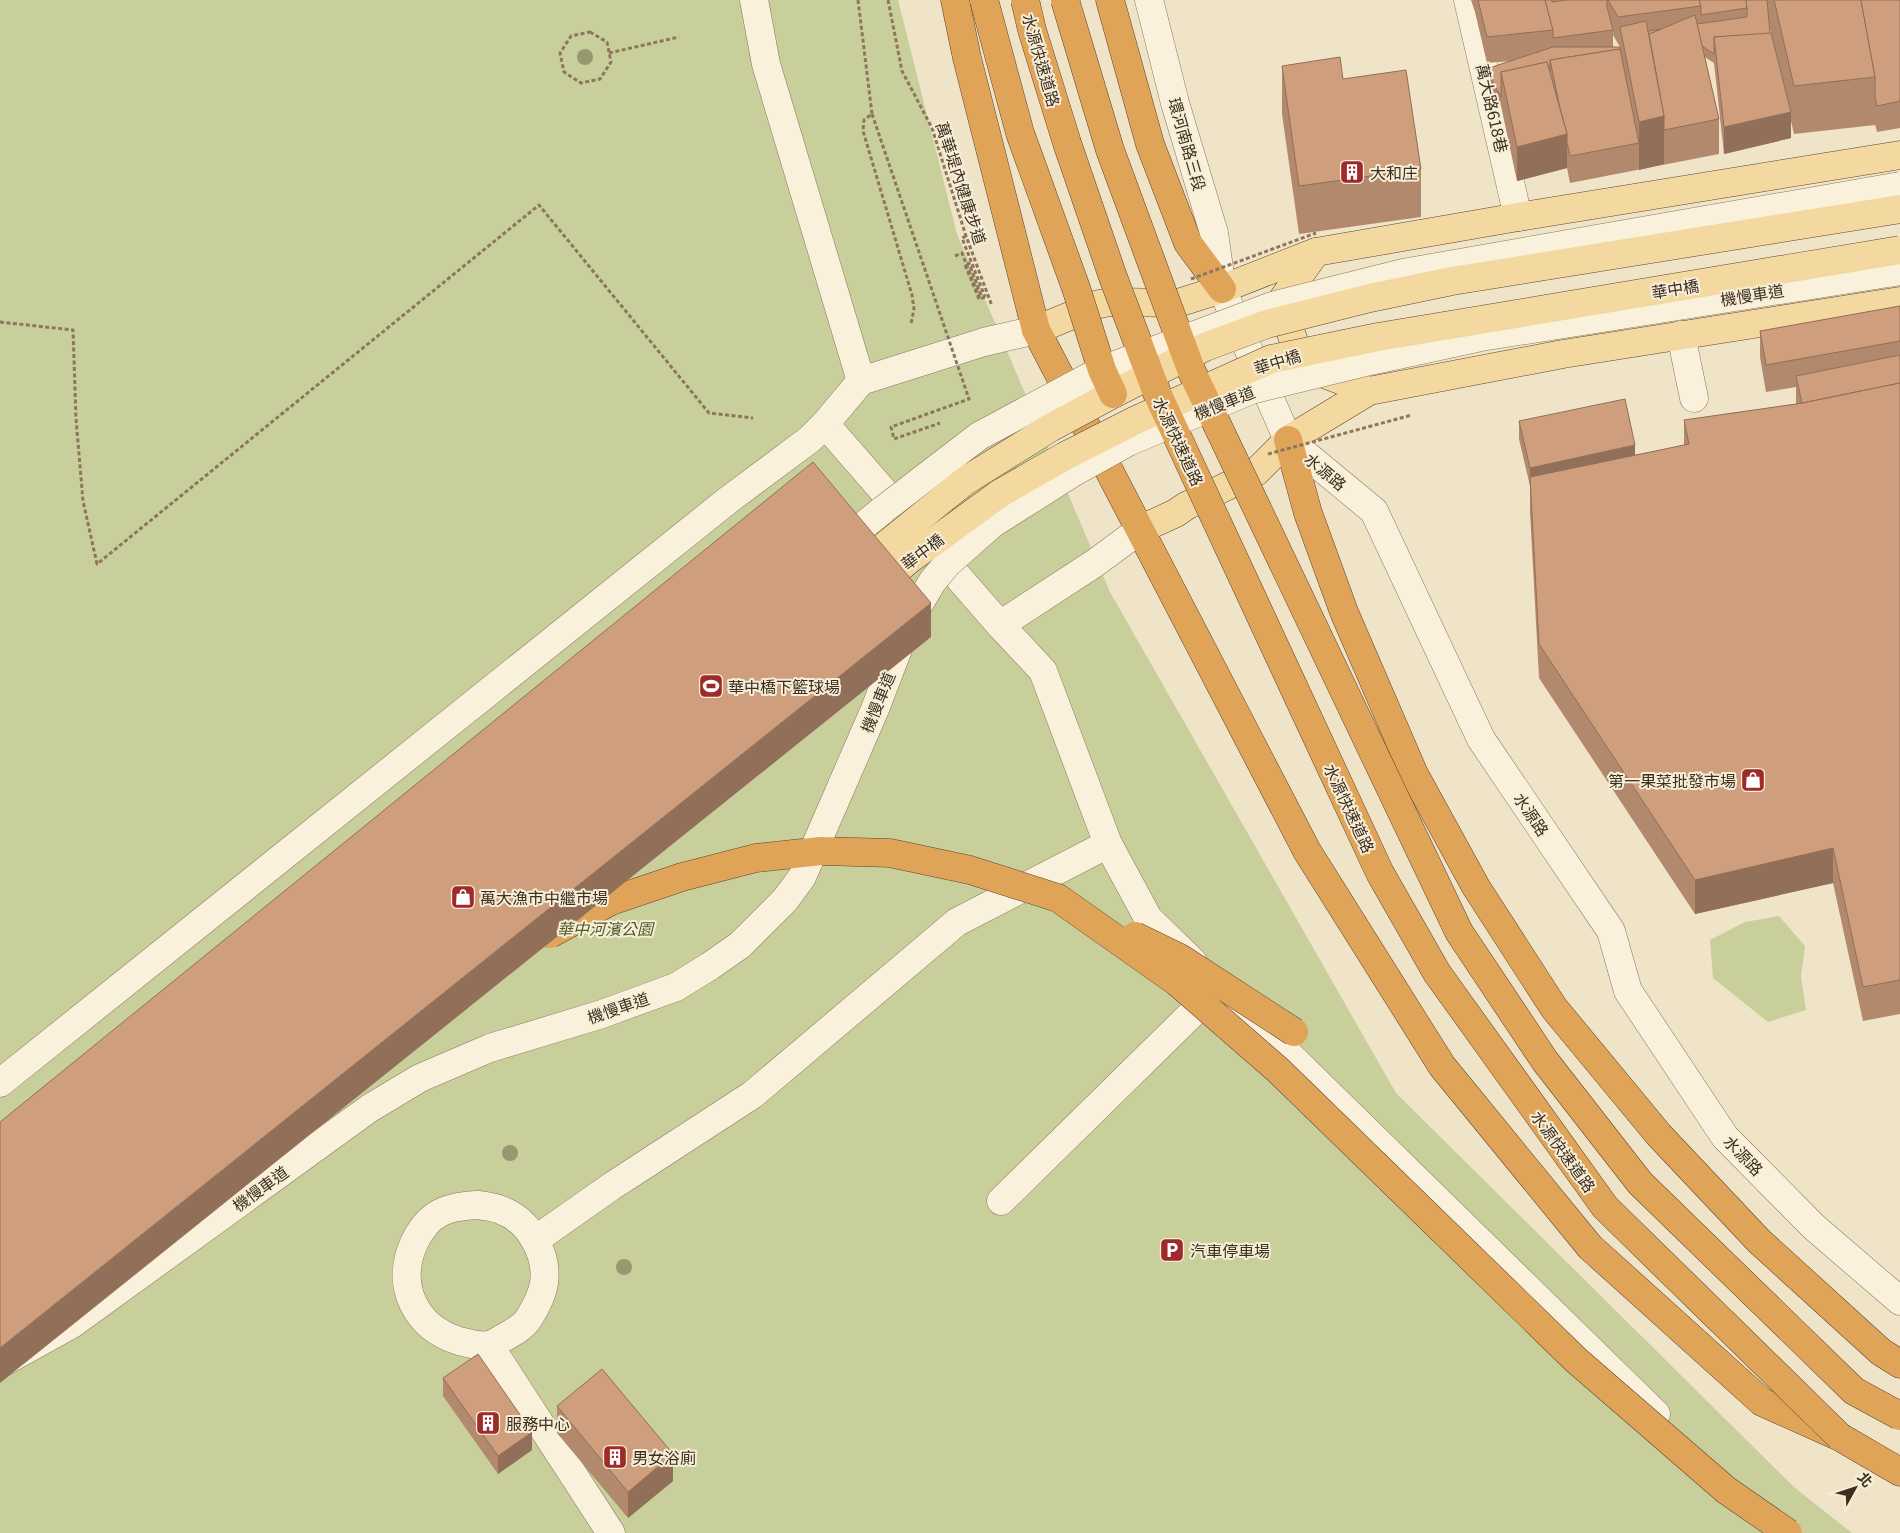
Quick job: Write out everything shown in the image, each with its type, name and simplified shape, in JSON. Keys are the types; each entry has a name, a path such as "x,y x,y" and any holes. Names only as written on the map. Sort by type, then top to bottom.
{"highway":[{"path":"955,0 967,58 1036,330 1307,850 1442,1066 1590,1247 1762,1402 1840,1437"},
{"path":"984,0 1020,133 1108,382"},
{"name":"水源快速道路","path":"1024,0 1070,152 1113,277 1156,392 1380,873 1437,973 1605,1208 1840,1437 1900,1472"},
{"path":"1065,0 1110,150 1192,372 1459,932 1545,1061 1640,1182 1854,1391 1900,1416"},
{"path":"1110,0 1150,144 1188,243 1222,289"},
{"path":"1278,447 1308,513 1344,612 1414,774 1476,888 1554,1008 1659,1135 1759,1241 1880,1352 1900,1364"},
{"path":"529,948 551,933 611,901 682,877 756,858 812,852 890,853 970,870 1058,898 1180,958 1294,1032"},
{"path":"1058,898 1177,982 1278,1070 1576,1360 1726,1490 1788,1533"}],"main road":[{"path":"1036,330 1099,304 1111,302 1178,302 1222,289 1316,252 1900,155"},
{"name":"華中橋","path":"1900,209 1452,281 1370,298 1267,324 1108,382 1050,428 966,481 841,599 910,559 999,494 1065,456 1136,420 1271,360 1378,337 1900,250"},
{"path":"1316,252 1280,303 1303,366 1369,391"},
{"path":"1141,529 1256,472 1278,447 1369,391 1563,354 1900,301"}],"street":[{"path":"754,0 766,64 861,381"},
{"name":"環河南路三段","path":"1149,0 1175,103 1214,233 1222,289"},
{"name":"萬大路618巷","path":"1468,0 1518,217"},
{"path":"815,566 884,509 979,436 1108,382 1272,306 1403,273 1900,186"},
{"name":"機慢車道","path":"0,1364 72,1324 370,1108 420,1078 490,1048 602,1014 676,987 740,945 785,900 802,876 875,709 908,623 932,582 948,564 992,524 1074,472 1128,442 1251,390 1370,361 1481,337 1900,271"},
{"name":"水源路","path":"1222,289 1278,447 1374,511 1481,739 1611,931 1628,991 1725,1136 1814,1227 1900,1301"},
{"path":"0,1084 719,507 810,439 861,381 984,342 1036,330"},
{"path":"1681,335 1694,398"},
{"path":"825,424 1000,625 1043,671 1108,844 1148,918 1776,1533"},
{"path":"1000,625 1095,563 1141,529"},
{"path":"536,1240 612,1186 752,1095 957,922 1108,844"},
{"path":"1001,1201 1219,987"},
{"path":"478,1205 502,1210 521,1223 536,1240 543,1261 544,1283 538,1304 526,1323 489,1345 465,1343 444,1336 426,1323 413,1304 406,1281 408,1257 417,1236 434,1216 455,1208 478,1205"},
{"path":"489,1345 612,1533"}],"path":[{"path":"858,0 872,114 969,399 890,428 894,439 946,420"},
{"name":"萬華堤內健康步道","path":"888,0 902,71 932,128 966,236 994,312 1028,298"},
{"path":"590,32 607,42 609,52 611,62 600,78 581,83 564,72 560,53 571,36 590,32"},
{"path":"609,52 679,37"},
{"path":"872,114 864,120 862,131 912,295 914,309 910,324"},
{"path":"0,322 73,330 76,419 83,501 97,564 539,205 709,413 753,418"},
{"path":"1186,281 1316,233 1314,224"},
{"path":"954,256 962,253 966,262 970,271 980,298 978,299 965,265 969,263 982,298 985,297 962,238 966,236"},
{"path":"1278,447 1412,415"}],"green space":[{"name":"華中河濱公園","path":"0,0 898,0 957,234 1110,592 1396,1093 1795,1488 1852,1533 0,1533"},
{"path":"1779,916 1805,946 1801,976 1806,1010 1768,1022 1713,978 1710,940 1745,922"}],"building":[{"path":"1478,0 1545,0 1553,30 1487,37"},
{"path":"1545,0 1552,0 1552,2 1607,0 1613,30 1553,38 1553,30"},
{"path":"1608,0 1699,0 1701,6 1618,17"},
{"path":"1699,0 1746,0 1747,8 1701,15"},
{"path":"1746,0 1767,0 1770,34 1714,37 1714,54 1702,46 1697,24 1747,17"},
{"path":"1774,0 1861,0 1875,77 1794,86"},
{"path":"1861,0 1900,0 1900,101 1877,106 1875,77"},
{"path":"1695,15 1719,119 1664,130 1664,116 1649,34"},
{"path":"1646,21 1664,116 1639,122 1620,27"},
{"path":"1661,29 1649,34 1648,31"},
{"path":"1771,33 1791,112 1724,127 1714,37"},
{"path":"1553,47 1620,47 1620,49 1550,60 1550,71 1547,62 1501,72 1501,97 1486,69"},
{"path":"1620,49 1639,143 1570,156 1567,134 1550,60"},
{"path":"1340,57 1343,79 1406,70 1421,169 1299,186 1282,66"},
{"path":"1547,62 1567,134 1517,147 1501,72"},
{"path":"1900,306 1900,341 1766,365 1760,331"},
{"path":"1900,355 1900,383 1802,403 1796,376"},
{"name":"第一果菜批發市場","path":"1900,383 1900,980 1863,987 1833,848 1695,880 1539,644 1530,477 1689,444 1684,420 1803,403"},
{"path":"1625,399 1635,445 1530,468 1519,421"},
{"name":"萬大漁市中繼市場","path":"813,462 931,603 0,1348 0,1122"},
{"name":"服務中心","path":"478,1354 532,1432 498,1456 443,1378"},
{"path":"602,1369 673,1454 628,1492 557,1406"}],"place":[{"name":"大和庄","path":"1352,172"},
{"name":"華中橋下籃球場","path":"711,686"},
{"name":"第一果菜批發市場","path":"1753,780"},
{"name":"萬大漁市中繼市場","path":"463,897"},
{"name":"汽車停車場","path":"1172,1250"},
{"name":"服務中心","path":"488,1423"},
{"name":"男女浴廁","path":"615,1457"}]}
